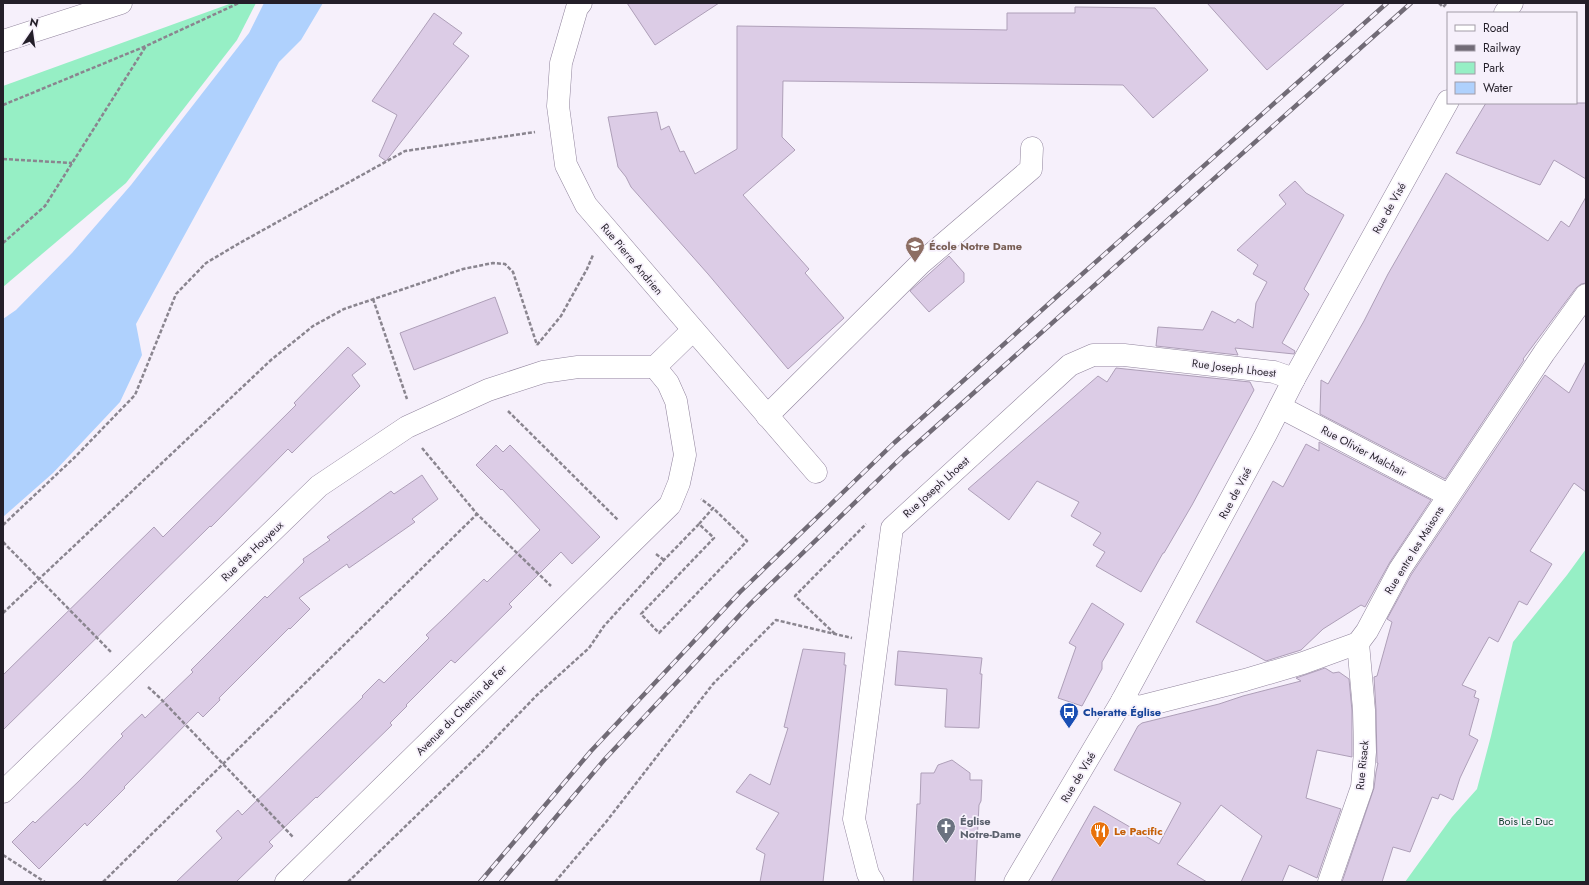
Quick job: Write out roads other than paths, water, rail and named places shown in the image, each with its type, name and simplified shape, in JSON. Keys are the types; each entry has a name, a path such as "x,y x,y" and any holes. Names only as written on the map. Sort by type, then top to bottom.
{"main road":[{"path":"3,41 122,3"},
{"name":"Rue Pierre Andrien","path":"581,3 577,8 561,63 558,106 566,165 586,205 816,472"},
{"path":"1505,12 1512,3"},
{"name":"Rue de Visé","path":"1015,882 1122,701 1294,379 1447,103"},
{"path":"767,416 920,264 1031,169 1032,148"},
{"name":"Rue entre les Maisons","path":"1358,643 1367,631 1400,569 1448,495 1544,353 1586,295"},
{"path":"655,367 693,330"},
{"name":"Rue Joseph Lhoest","path":"869,879 854,819 892,528 1070,366 1093,355 1124,355 1274,372 1294,379"},
{"name":"Rue des Houyeux","path":"3,792 319,486 411,426 488,390 543,372 578,367 655,367"},
{"name":"Avenue du Chemin de Fer","path":"286,882 670,505 680,483 685,455 676,401 668,383 655,367"},
{"name":"Rue Olivier Malchair","path":"1280,407 1448,495"},
{"path":"1122,701 1139,707 1245,680 1303,663 1358,643"},
{"name":"Rue Risack","path":"1329,882 1362,787 1365,731 1358,643"}],"water":[{"path":"264,3 323,3 301,40 279,62 136,324 142,355 120,402 53,473 3,517 3,319 16,310 72,253 131,185 249,33"}],"railway":[{"path":"480,882 591,751 740,592 894,443 1387,3"},
{"path":"501,882 605,759 750,604 904,455 1411,3"}],"place":[{"name":"École Notre Dame","path":"915,263"},
{"name":"Cheratte Église","path":"1069,729"},
{"name":"Église Notre-Dame","path":"946,844"},
{"name":"Le Pacific","path":"1100,848"}],"park label":[{"name":"Bois Le Duc","path":"1526,821"}]}
